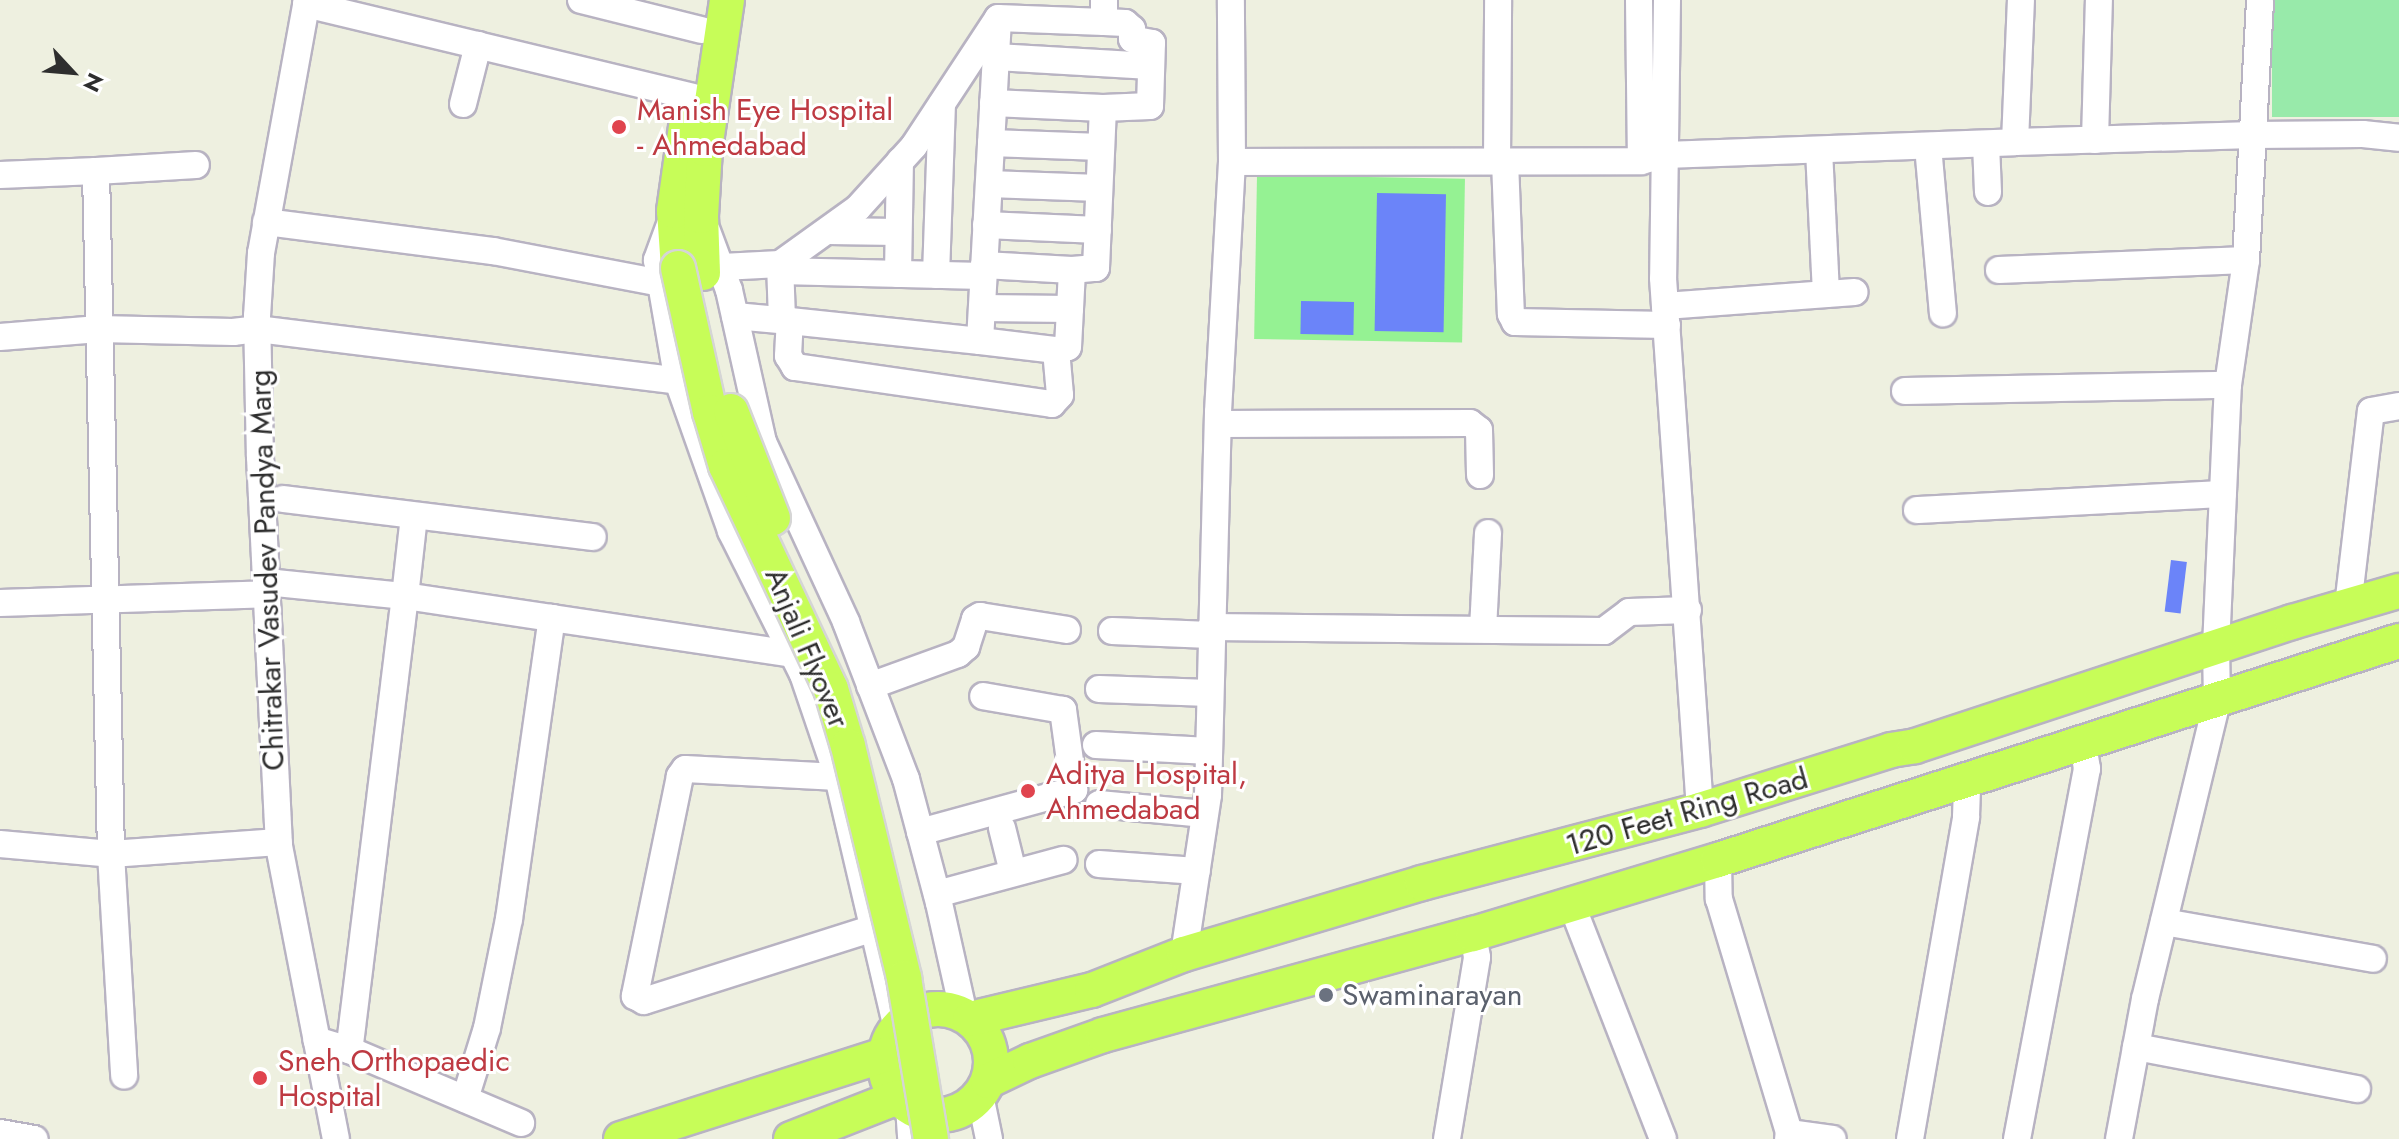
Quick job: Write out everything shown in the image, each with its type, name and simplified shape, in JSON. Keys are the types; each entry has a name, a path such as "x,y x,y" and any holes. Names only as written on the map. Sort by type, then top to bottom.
{"main road":[{"path":"687,214 705,149 727,0"},
{"path":"687,214 692,97 704,15"},
{"name":"Anjali Flyover","path":"687,214 691,273 710,412 726,466 831,689 848,746 904,978 931,1139"},
{"name":"Anjali Flyover","path":"691,273 728,405 768,505 848,676 871,745 924,973 952,1139"},
{"name":"120 Feet Ring Road","path":"967,1017 1092,990 1184,954 1422,883 1700,810 1891,750 1915,746 2216,647 2399,591"},
{"name":"120 Feet Ring Road","path":"984,1088 1030,1061 1103,1035 1473,934 1718,860 2399,641"},
{"path":"791,1139 906,1114 955,1113 984,1088 989,1047 982,1032 967,1017 934,1008 913,1015 891,1042 885,1071 906,1114"},
{"path":"621,1139 891,1042"}],"street":[{"path":"581,0 704,15"},
{"path":"1184,954 1205,814 1209,751 1210,631 1232,162 1231,0"},
{"path":"1498,0 1501,161 1511,314 1515,322 1666,315 1854,292"},
{"path":"1639,0 1666,315 1700,810"},
{"path":"1653,158 1667,0"},
{"path":"2015,142 2021,0"},
{"path":"2095,140 2099,0"},
{"path":"2119,1139 2164,922 2217,702 2216,647 2228,385 2246,260 2260,0"},
{"path":"307,2 692,97"},
{"name":"Chitrakar Vasudev Pandya Marg","path":"307,2 266,222 257,329 279,842 336,1139"},
{"path":"993,103 1103,108 1150,106 1152,43 1132,39 1132,29 1125,23 1104,11 998,9"},
{"path":"980,341 998,9"},
{"path":"780,268 858,208 900,161 942,104 998,9"},
{"path":"463,104 478,45"},
{"path":"996,57 1151,66"},
{"path":"936,275 942,104"},
{"path":"266,222 691,273 780,268 936,275 984,270 1096,268 1103,108"},
{"path":"1232,162 1653,158 2253,135 2363,134 2399,138"},
{"path":"991,143 1101,147"},
{"path":"1986,144 1988,192"},
{"path":"1928,146 1943,313"},
{"path":"1819,150 1826,294"},
{"path":"898,274 900,161"},
{"path":"0,175 196,165"},
{"path":"96,171 111,854 124,1076"},
{"path":"989,184 1099,188"},
{"path":"986,225 1098,230"},
{"path":"829,231 898,232"},
{"path":"1999,270 2246,260"},
{"path":"780,268 788,356 795,367 1052,404 1060,395 1056,350"},
{"path":"735,316 1056,350 1068,347 1072,270"},
{"path":"691,273 735,316 763,442 846,622 906,779 967,1017"},
{"path":"691,273 678,381 731,531 793,654 838,777 874,928 891,1042"},
{"path":"982,308 1070,309"},
{"path":"0,337 99,329 233,332 257,329 678,381"},
{"path":"1905,391 2228,385"},
{"path":"2348,606 2371,411 2399,406"},
{"path":"1219,424 1470,423 1479,430 1480,475"},
{"path":"1917,510 2223,494"},
{"path":"283,499 593,537"},
{"path":"349,1050 414,516"},
{"path":"1483,629 1488,533"},
{"path":"0,603 104,600 266,588 405,596 793,654"},
{"path":"1112,631 1604,631 1629,612 1688,610"},
{"path":"870,686 958,654 966,647 975,619 980,616 1067,630"},
{"path":"465,1099 487,1028 509,919 552,618"},
{"path":"1099,689 1209,693"},
{"path":"920,832 1074,790 1063,710 983,696"},
{"path":"2017,1139 2087,769 2083,744"},
{"path":"1096,745 1209,751"},
{"path":"838,777 685,769 680,776 635,996 644,1001 874,928"},
{"path":"1910,1139 1966,817 1967,780"},
{"path":"1099,804 1205,814"},
{"path":"1002,828 1013,872"},
{"path":"0,844 111,854 279,842"},
{"path":"937,894 1063,860"},
{"path":"1718,860 1719,899 1789,1136 1833,1139"},
{"path":"1099,864 1197,871"},
{"path":"1571,903 1663,1139"},
{"path":"2164,922 2373,959"},
{"path":"1447,1139 1477,957 1473,934"},
{"path":"317,1040 349,1050 521,1123"},
{"path":"2136,1047 2357,1089"},
{"path":"984,1088 989,1139"},
{"path":"0,1133 34,1139"}],"green space":[{"path":"2272,0 2399,0 2399,117 2272,117"},
{"path":"1257,175 1465,179 1462,343 1254,339"}],"water":[{"path":"1377,193 1446,194 1444,332 1375,331"},
{"path":"1301,301 1354,302 1353,335 1300,334"},
{"path":"2171,560 2187,562 2181,614 2165,612"}],"place":[{"name":"Manish Eye Hospital - Ahmedabad","path":"619,127"},
{"name":"Aditya Hospital, Ahmedabad","path":"1028,791"},
{"name":"Swaminarayan","path":"1326,995"},
{"name":"Sneh Orthopaedic Hospital","path":"260,1078"}]}
